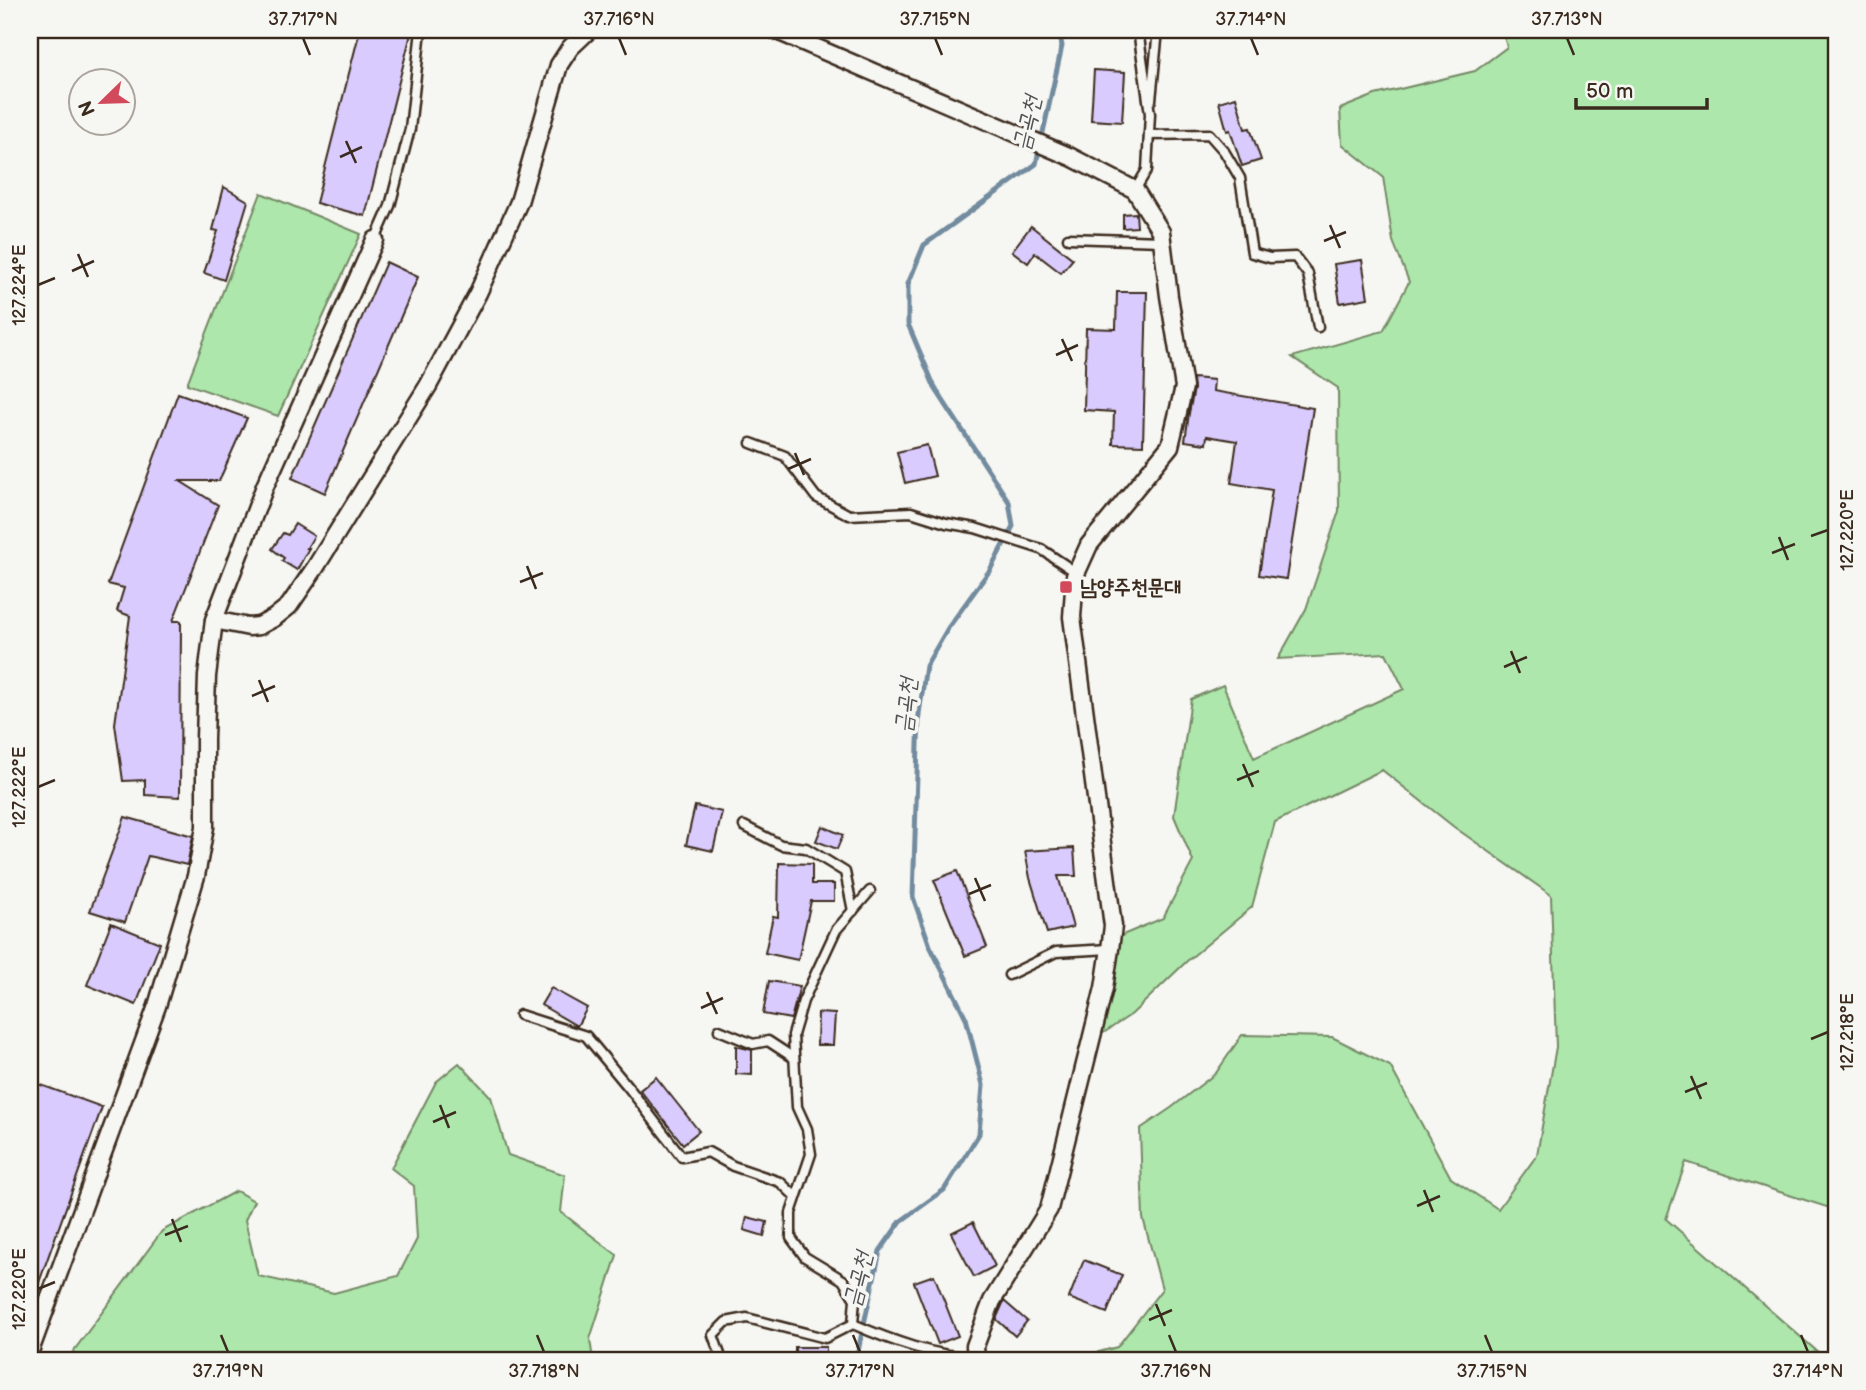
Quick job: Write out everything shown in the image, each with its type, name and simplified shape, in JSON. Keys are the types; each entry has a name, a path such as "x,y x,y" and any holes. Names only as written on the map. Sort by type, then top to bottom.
{"street":[{"path":"214,620 259,626 289,606 315,568 428,386 478,293 519,202 559,65 570,48 589,30"},
{"path":"775,30 1071,157 1135,190 1161,232 1184,387 1170,446 1089,545 1077,573 1072,617 1113,926 1104,988 1049,1209 992,1301 975,1346 976,1359"},
{"path":"30,1351 157,1006 196,876 205,827 207,676 214,620 265,486 375,240"}],"lane":[{"path":"375,240 390,206 410,129 421,30"},
{"path":"1138,30 1150,114"},
{"path":"1135,190 1147,170 1158,30"},
{"path":"1149,135 1209,135 1224,151 1240,178 1252,253 1270,258 1295,257 1308,274 1318,327"},
{"path":"1068,238 1162,241"},
{"path":"751,443 785,456 816,497 849,515 911,512 946,523 975,528 1041,549 1077,573"},
{"path":"222,598 228,614 246,626"},
{"path":"744,826 781,845 806,848 845,872 853,911"},
{"path":"853,1324 855,1299 842,1280 805,1257 792,1238 791,1213 811,1154 807,1129 797,1107 793,1035 803,1001 835,930 870,891"},
{"path":"1009,975 1056,952 1110,949"},
{"path":"520,1015 586,1036 682,1157 708,1153 733,1166 780,1182 796,1197"},
{"path":"719,1030 753,1044 768,1041 794,1058"},
{"path":"722,1360 713,1335 726,1322 747,1318 825,1338 853,1324"},
{"path":"853,1324 884,1338 950,1357 976,1359"}],"green space":[{"path":"1502,30 1836,30 1836,1210 1686,1162 1666,1219 1827,1360 1070,1360 1117,1347 1162,1289 1143,1218 1140,1129 1216,1073 1242,1035 1332,1037 1390,1066 1451,1178 1498,1209 1537,1155 1556,1047 1551,895 1454,827 1382,770 1275,822 1252,907 1187,961 1132,1014 1102,1034 1118,937 1163,918 1193,861 1174,816 1191,699 1223,685 1254,758 1404,689 1386,653 1278,659 1306,609 1339,511 1338,388 1292,357 1383,331 1409,282 1393,241 1383,177 1342,144 1340,109 1375,95 1475,71 1507,47"},
{"path":"261,193 361,234 278,416 187,384"},
{"path":"459,1063 491,1097 508,1155 565,1175 561,1212 617,1255 590,1339 593,1360 67,1360 162,1231 236,1191 254,1201 245,1220 258,1276 334,1293 398,1276 417,1239 414,1186 391,1168 436,1082"}],"building":[{"path":"360,30 412,30 365,216 316,203"},
{"path":"1094,70 1125,72 1122,122 1091,120"},
{"path":"1236,97 1245,129 1250,128 1261,160 1242,166 1230,130 1227,131 1219,102"},
{"path":"224,187 248,201 224,280 204,273 218,231 213,230"},
{"path":"1136,213 1137,227 1123,228 1123,214"},
{"path":"1031,226 1073,259 1061,273 1035,253 1028,263 1012,251"},
{"path":"1362,260 1368,298 1340,303 1334,264"},
{"path":"386,262 418,277 325,493 292,478"},
{"path":"1117,292 1147,292 1143,445 1113,444 1114,412 1084,410 1086,328 1116,329"},
{"path":"1193,378 1214,380 1213,391 1313,408 1286,579 1259,575 1272,490 1231,483 1237,441 1207,436 1206,444 1185,441 1194,389"},
{"path":"178,393 247,418 219,481 180,481 218,505 173,621 181,621 180,797 145,795 145,780 123,781 115,724 130,616 117,611 124,588 108,584"},
{"path":"927,445 935,476 905,483 897,452"},
{"path":"295,524 314,536 297,570 282,561 284,558 272,549 283,533 288,535"},
{"path":"695,806 722,812 713,851 686,845"},
{"path":"125,817 193,836 187,865 148,856 125,922 90,911"},
{"path":"822,826 843,835 837,849 816,841"},
{"path":"1074,848 1076,876 1058,876 1073,927 1047,933 1030,878 1025,851"},
{"path":"779,863 812,864 812,884 834,884 834,901 811,901 798,960 765,953 773,916 778,917"},
{"path":"957,871 987,947 965,956 934,880"},
{"path":"111,923 160,943 136,1005 87,985"},
{"path":"769,981 800,986 791,1019 763,1014"},
{"path":"551,988 587,1008 577,1026 541,1005"},
{"path":"818,1013 835,1014 833,1045 817,1045"},
{"path":"736,1046 752,1050 752,1075 736,1074"},
{"path":"656,1077 699,1131 683,1144 640,1090"},
{"path":"30,1081 102,1107 32,1302 30,1302"},
{"path":"747,1217 767,1222 764,1236 744,1230"},
{"path":"973,1222 995,1266 974,1277 951,1233"},
{"path":"1084,1260 1122,1275 1107,1313 1069,1298"},
{"path":"934,1275 958,1336 938,1344 914,1282"},
{"path":"1004,1301 1027,1321 1015,1336 996,1319"},
{"path":"795,1347 826,1347 826,1360 795,1360"}],"waterway":[{"name":"금곡천","path":"856,1360 880,1251 901,1221 944,1190 979,1134 983,1085 966,1018 930,946 913,897 919,714 926,666 948,628 990,570 1013,526 1009,502 935,388 908,324 908,284 924,245 1036,164 1062,46 1059,30"}],"place":[{"name":"남양주천문대","path":"1066,587"}]}
